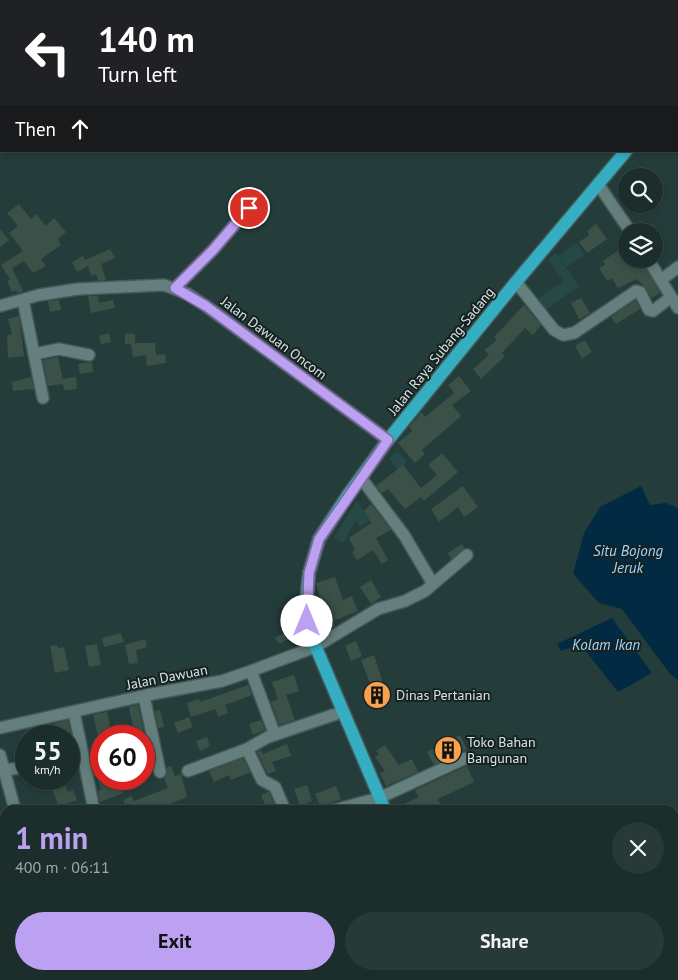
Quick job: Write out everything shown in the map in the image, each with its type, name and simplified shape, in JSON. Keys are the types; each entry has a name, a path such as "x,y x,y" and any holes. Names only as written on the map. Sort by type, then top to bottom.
{"main road":[{"name":"Jalan Raya Subang-Sadang","path":"382,805 314,647 307,621 309,573 319,539 388,440 516,282 625,152"}],"street":[{"path":"598,184 625,223"},
{"path":"175,288 213,250 249,208"},
{"path":"654,268 678,308"},
{"path":"661,280 678,268"},
{"path":"516,282 554,330 563,335 574,332 636,291 640,292 649,310 653,311 672,297"},
{"name":"Jalan Dawuan Oncom","path":"0,306 39,295 78,289 164,285 175,288 206,306 369,428 388,440"},
{"path":"23,300 43,398"},
{"path":"34,354 59,349 90,354"},
{"path":"361,478 404,535 433,584"},
{"name":"Jalan Dawuan","path":"0,728 222,681 251,671 314,647 378,609 405,601 433,584 467,555"},
{"path":"251,671 275,735"},
{"path":"144,696 160,772"},
{"path":"74,712 93,805"},
{"path":"188,770 247,749 275,735 342,712"},
{"path":"247,749 262,780 275,787 283,805"},
{"path":"353,805 379,798 466,758"},
{"path":"14,805 2,765 15,767"}],"shaded area":[{"path":"576,243 584,255 567,267 559,256"},
{"path":"556,253 579,286 545,310 537,299 563,281 548,259"},
{"path":"397,451 407,461 398,470 389,458"},
{"path":"357,500 369,521 360,527 356,520 343,543 334,538"}],"water":[{"name":"Situ Bojong Jeruk","path":"641,486 650,505 666,503 678,508 678,680 670,674 622,609 599,603 573,574 584,533 600,507"},
{"name":"Kolam Ikan","path":"612,618 652,673 618,692 580,644 561,651 557,644"}],"building":[{"path":"19,204 31,219 36,214 46,226 54,218 66,232 58,239 61,245 41,259 46,266 33,273 24,261 12,268 23,291 18,293 16,290 12,292 7,281 10,279 1,265 23,251 9,233 18,226 7,213"},
{"path":"596,224 607,239 587,253 579,242 589,235 587,231"},
{"path":"0,229 9,240 0,247"},
{"path":"110,249 115,258 101,264 106,280 98,281 96,274 91,276 88,266 77,272 72,262 83,256 85,260"},
{"path":"618,250 618,268 646,268 660,293 652,298 637,279 618,288 612,278 607,281 599,268 605,265 603,261"},
{"path":"88,296 98,296 99,303 113,300 115,308 91,313"},
{"path":"581,298 590,313 579,319 571,303"},
{"path":"59,300 61,310 50,312 48,301"},
{"path":"636,300 640,309 616,324 611,317"},
{"path":"524,305 541,325 533,335 525,328 502,353 505,356 481,379 473,369 489,355 484,350 497,340 494,337"},
{"path":"19,316 24,356 8,358 7,335 12,334 8,319"},
{"path":"109,333 111,342 101,344 99,336"},
{"path":"125,333 135,334 135,343 155,343 156,355 165,354 166,363 147,366 146,355 133,357 131,344 125,344"},
{"path":"585,340 592,352 582,358 575,346"},
{"path":"58,357 63,381 63,379 76,377 77,389 64,390 63,384 48,386 43,360"},
{"path":"92,362 93,372 80,374 78,364"},
{"path":"459,376 471,391 452,405 461,416 422,450 425,454 415,463 398,443 412,431 409,427 421,412 425,417 454,393 448,385"},
{"path":"31,377 34,389 13,391 12,382"},
{"path":"442,453 458,472 424,501 421,497 405,509 388,489 382,493 376,486 403,465 421,488 437,475 428,465"},
{"path":"463,486 478,507 464,517 458,507 439,522 431,509"},
{"path":"371,504 391,530 376,538 388,560 382,564 373,550 357,560 352,552 355,550 349,538 371,523 364,511"},
{"path":"462,544 465,548 451,559 448,553"},
{"path":"335,577 343,600 352,596 358,611 333,621 335,626 323,632 315,613 315,609 322,606 316,583"},
{"path":"371,580 381,597 371,604 360,587"},
{"path":"288,631 291,638 279,644 275,638"},
{"path":"121,633 124,642 104,647 102,638"},
{"path":"145,639 147,647 136,650 138,663 129,664 125,645"},
{"path":"356,641 362,656 351,661 345,646"},
{"path":"97,644 101,665 89,667 85,646"},
{"path":"57,645 58,648 64,647 69,670 55,673 50,646"},
{"path":"374,655 389,701 370,707 366,696 371,694 367,684 370,683 361,660"},
{"path":"294,675 299,691 286,695 295,720 279,725 271,702 278,699 272,682"},
{"path":"248,685 252,695 225,705 228,713 218,717 216,709 191,717 187,703 199,699 200,702"},
{"path":"138,705 142,725 133,725 129,707"},
{"path":"160,710 164,727 158,728 155,711"},
{"path":"107,712 110,725 95,725 93,715"},
{"path":"189,717 193,727 178,733 174,723"},
{"path":"68,720 69,725 53,725"},
{"path":"261,720 265,730 253,735 249,724"},
{"name":"Toko Bahan Bangunan","path":"460,735 467,749 434,765 427,752"},
{"path":"207,737 210,746 200,751 196,741"},
{"path":"287,744 291,756 272,762 276,771 268,774 257,752 261,750 263,754"},
{"path":"385,745 399,765 412,759 418,772 386,786 380,773 385,771 375,757 379,754 376,751"},
{"path":"243,758 250,772 231,780 229,775 214,782 209,771"},
{"path":"171,766 175,776 181,774 187,797 167,805 125,805 123,800 131,796 134,801 168,788 164,778 167,774 167,767"},
{"path":"467,766 474,782 438,799 441,805 404,805 419,797 415,790"},
{"path":"307,785 312,801 300,805 294,789"},
{"path":"336,786 341,799 326,805 320,805 315,794"},
{"path":"52,790 67,790 68,792 73,790 77,800 64,805 58,805"},
{"path":"122,790 123,793 100,802 98,791"},
{"path":"269,792 275,805 265,805 261,795"}],"place":[{"name":"Dinas Pertanian","path":"377,695"},
{"name":"Toko Bahan Bangunan","path":"448,750"}],"route":[{"path":"249,208 213,250 175,288 206,306 369,428 388,440 319,539 309,573 306,602 307,621"}]}
